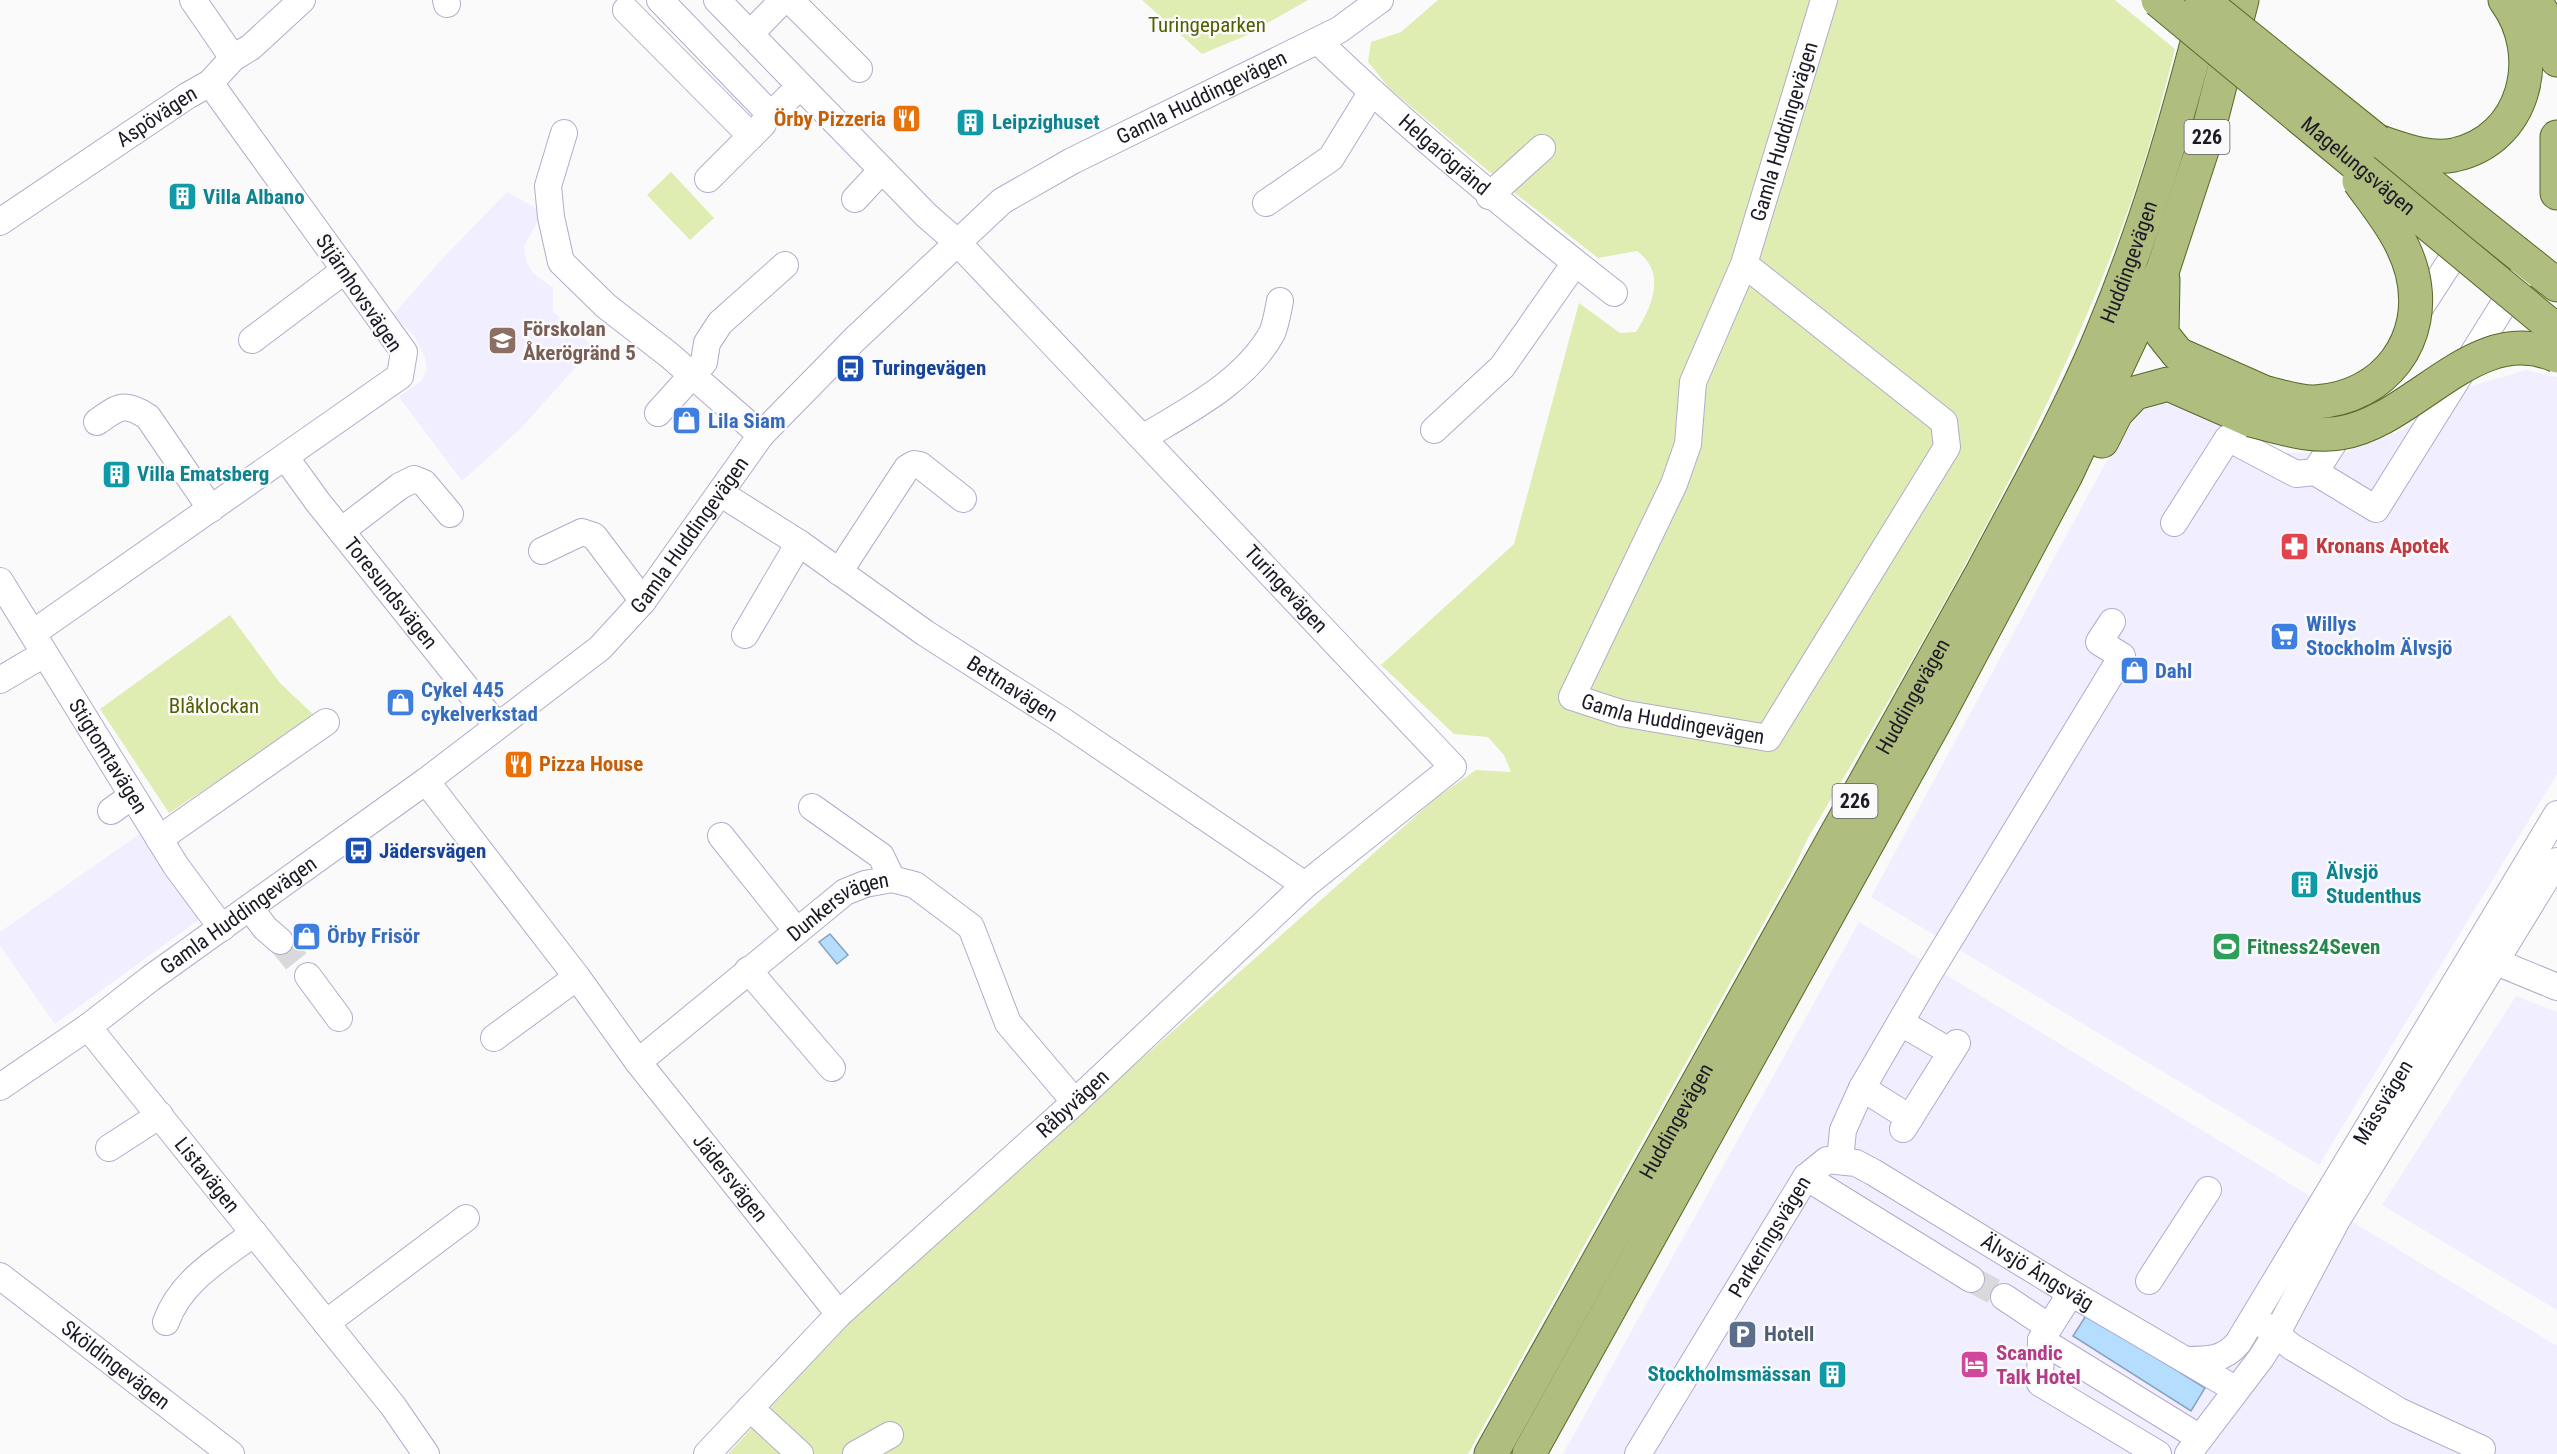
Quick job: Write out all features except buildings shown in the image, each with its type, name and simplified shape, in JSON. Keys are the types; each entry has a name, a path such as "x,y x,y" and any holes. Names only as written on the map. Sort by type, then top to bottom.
{"main road":[{"name":"Magelungsvägen","path":"2158,0 2333,136 2557,331"},
{"name":"Magelungsvägen","path":"2202,0 2557,285"},
{"name":"Huddingevägen","path":"1491,1454 1977,581 2044,455 2101,337 2140,234 2176,127 2208,0"},
{"name":"Huddingevägen","path":"1529,1454 1939,714 2066,475 2163,269 2208,132 2243,1"},
{"path":"2377,141 2426,156 2453,155 2476,147 2501,128 2523,96 2527,62 2526,10"},
{"path":"2526,10 2557,60"},
{"path":"1939,714 1972,684 2116,413 2135,393 2168,384 2258,406 2338,398 2366,388 2390,368 2408,343 2417,312 2412,271 2396,234 2333,136"},
{"path":"2557,137 2557,193"},
{"path":"2163,269 2162,334 2178,354 2258,406 2307,434 2341,433 2391,413 2479,357 2518,348 2543,350 2557,356"}],"street":[{"path":"193,0 233,58"},
{"name":"Aspövägen","path":"0,222 187,96 210,83 233,58 251,47 302,0"},
{"path":"660,0 771,115"},
{"name":"Turingevägen","path":"717,0 799,87 926,215 957,242 1144,437 1453,767"},
{"path":"750,34 783,0"},
{"path":"790,0 859,69"},
{"name":"Gamla Huddingevägen","path":"0,1087 88,1027 150,978 426,781 600,648 643,601 762,435 855,339 1002,201 1062,167 1339,30 1380,0"},
{"name":"Gamla Huddingevägen","path":"1744,264 1944,422 1947,447 1768,738 1621,713 1572,697 1674,484 1688,444 1693,382 1744,264 1824,0"},
{"path":"626,10 751,136"},
{"name":"Helgarögränd","path":"1318,41 1371,93 1490,196 1614,293"},
{"name":"Stjärnhovsvägen","path":"0,680 38,644 211,509 400,376 404,351 210,83"},
{"path":"708,179 799,87"},
{"path":"1266,203 1331,158 1371,93"},
{"path":"564,133 548,186 551,217 561,262 606,306 762,435"},
{"path":"2333,136 2466,237 2557,310"},
{"path":"1490,196 1542,148"},
{"path":"855,199 882,170"},
{"path":"2315,472 2466,237"},
{"path":"1434,430 1502,367 1575,263"},
{"path":"658,413 704,362 707,343 720,323 786,265"},
{"path":"252,340 345,270"},
{"path":"2174,524 2228,438 2296,474 2315,472 2376,509 2519,280"},
{"path":"1144,437 1214,396 1253,358 1272,332 1281,301"},
{"path":"97,422 118,407 134,407 148,417 211,509"},
{"name":"Toresundsvägen","path":"286,458 341,531 497,726"},
{"path":"839,572 907,468 914,464 920,465 963,499"},
{"path":"341,531 400,486 414,479 424,483 450,514"},
{"name":"Bettnavägen","path":"720,493 799,543 925,633 1064,721 1305,885"},
{"path":"542,551 582,532 594,536 643,601"},
{"path":"745,635 799,543"},
{"name":"Stigtomtavägen","path":"0,581 159,839 222,928"},
{"path":"1840,1160 1843,1130 1862,1088 1924,980 2122,656 2099,642 2112,622"},
{"path":"159,839 326,722"},
{"name":"Råbyvägen","path":"707,1454 839,1314 1075,1102 1305,885 1453,767"},
{"name":"Jädersvägen","path":"426,781 577,977 638,1062 839,1314"},
{"path":"111,811 132,796"},
{"path":"812,807 881,856 892,879"},
{"name":"Mässvägen","path":"2194,1446 2235,1389 2261,1358 2277,1333 2337,1220 2485,957 2557,814"},
{"path":"721,836 796,930"},
{"name":"Mässvägen","path":"2187,1360 2205,1360 2229,1354 2485,957 2557,861"},
{"name":"Dunkersvägen","path":"638,1062 845,892 865,884 892,879 915,885 971,927 1008,1023 1075,1102"},
{"path":"250,908 265,928 280,941"},
{"path":"2485,957 2557,987"},
{"path":"748,970 832,1068"},
{"path":"308,976 339,1018"},
{"path":"494,1038 577,977"},
{"path":"1862,1088 1907,1123 1954,1048 1901,1023"},
{"name":"Listavägen","path":"88,1027 393,1406 425,1454"},
{"path":"110,1148 160,1115"},
{"name":"Parkeringsvägen","path":"1638,1454 1806,1178 1827,1160 1840,1160"},
{"name":"Älvsjö Ängsväg","path":"1840,1160 1856,1163 1874,1172 2071,1293 2235,1389"},
{"path":"1806,1178 1971,1279"},
{"path":"2149,1281 2208,1190"},
{"path":"326,1323 466,1218"},
{"path":"166,1322 174,1302 185,1287 254,1233"},
{"name":"Sköldingevägen","path":"0,1276 231,1454"},
{"path":"2071,1293 2045,1333 2040,1383 2158,1454"},
{"path":"2004,1297 2045,1333 2194,1446"},
{"path":"2254,1318 2277,1333 2292,1347 2399,1411 2482,1449"},
{"path":"750,1408 800,1454"},
{"path":"856,1454 890,1435"}],"shaded area":[{"name":"Förskolan Åkerögränd 5","path":"507,192 543,212 524,246 526,261 533,273 553,288 553,312 594,347 521,428 462,481 399,397 422,380 427,370 425,357 414,336 393,315 442,259"},
{"path":"2526,370 2557,377 2557,774 2319,1165 1871,897 2132,414 2160,402 2231,425 2284,453 2346,452 2402,430 2472,386"},
{"path":"145,830 200,912 197,921 55,1024 0,946 0,932"},
{"path":"1859,922 2557,1346 2557,1454 1563,1454"},
{"path":"2516,996 2557,1012 2557,1310 2382,1205"}],"green space":[{"name":"Turingeparken","path":"1142,0 1308,0 1245,36 1202,54"},
{"path":"1438,0 2115,0 2175,49 2144,161 2122,227 2056,385 2018,463 1937,615 1808,838 1791,874 1468,1454 728,1454 868,1301 1435,799 1476,770 1511,772 1504,755 1488,737 1454,734 1381,665 1514,544 1579,303 1620,333 1636,332 1651,301 1654,279 1652,269 1637,251 1598,258 1516,194 1390,89 1368,62 1371,42 1401,32"},
{"path":"671,172 714,218 690,240 647,195"},
{"name":"Blåklockan","path":"230,615 280,683 316,717 169,813 100,709"}],"water":[{"path":"830,934 848,955 837,964 819,942"},
{"path":"2087,1314 2205,1388 2191,1411 2073,1336"}],"tunnel":[{"path":"280,941 308,976"},
{"path":"1971,1279 2004,1297"}],"place":[{"name":"Örby Pizzeria","path":"907,119"},
{"name":"Leipzighuset","path":"971,122"},
{"name":"Villa Albano","path":"182,197"},
{"name":"Förskolan Åkerögränd 5","path":"502,341"},
{"name":"Turingevägen","path":"851,368"},
{"name":"Lila Siam","path":"687,421"},
{"name":"Villa Ematsberg","path":"116,474"},
{"name":"Kronans Apotek","path":"2295,546"},
{"name":"Willys Stockholm Älvsjö","path":"2285,636"},
{"name":"Dahl","path":"2134,671"},
{"name":"Cykel 445 cykelverkstad","path":"400,702"},
{"name":"Pizza House","path":"518,764"},
{"name":"Jädersvägen","path":"358,851"},
{"name":"Älvsjö Studenthus","path":"2305,884"},
{"name":"Örby Frisör","path":"306,936"},
{"name":"Fitness24Seven","path":"2226,947"},
{"name":"Hotell","path":"1743,1334"},
{"name":"Scandic Talk Hotel","path":"1975,1365"},
{"name":"Stockholmsmässan","path":"1832,1374"}]}
